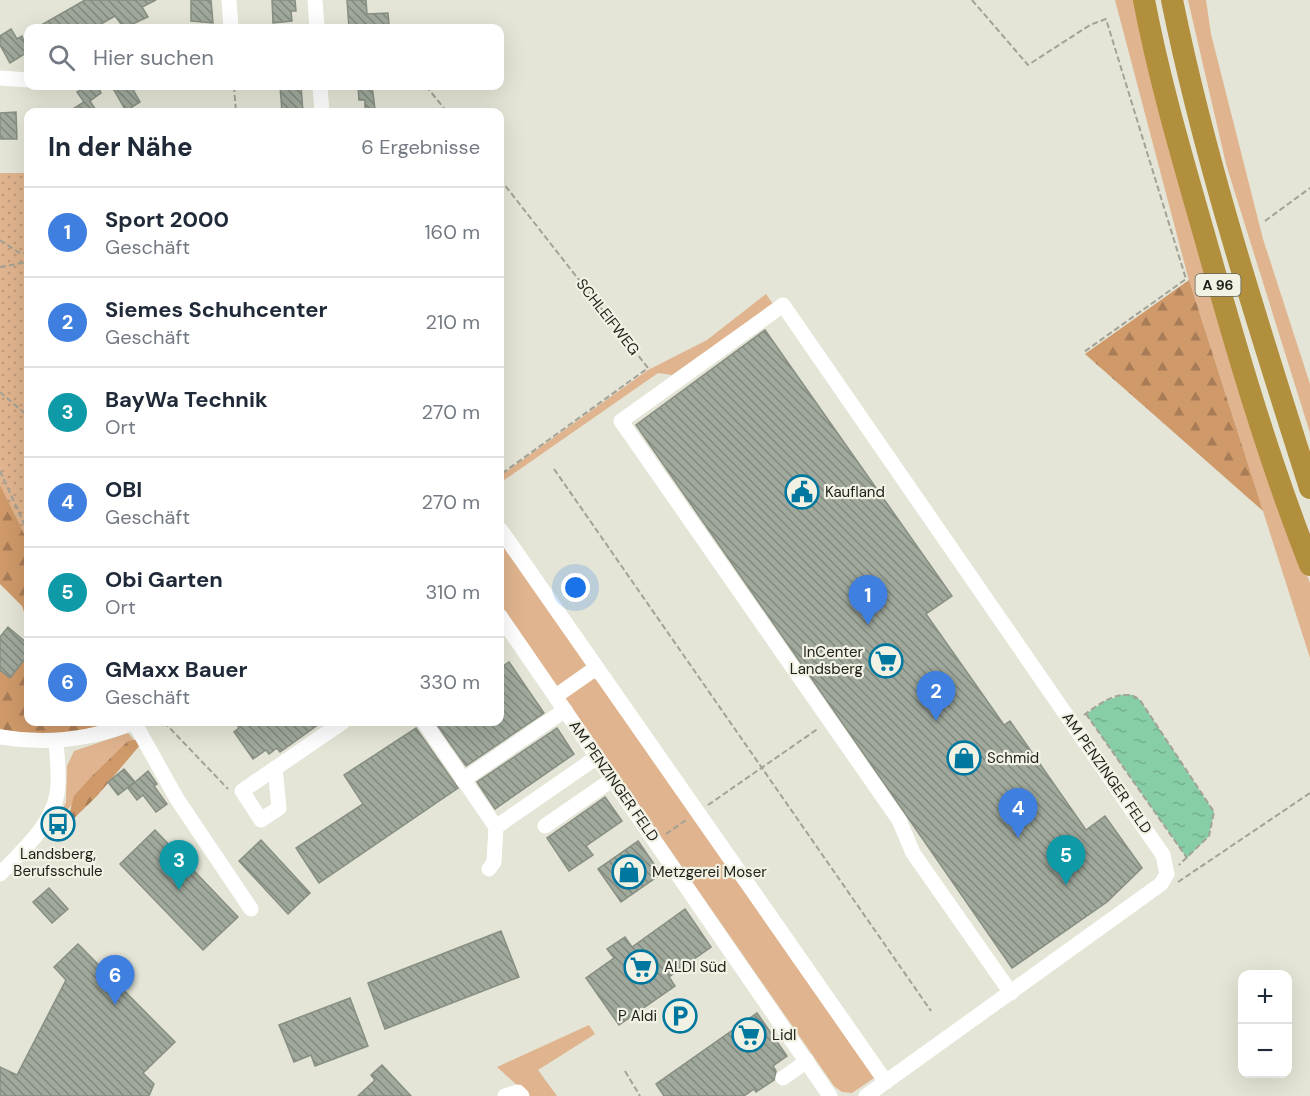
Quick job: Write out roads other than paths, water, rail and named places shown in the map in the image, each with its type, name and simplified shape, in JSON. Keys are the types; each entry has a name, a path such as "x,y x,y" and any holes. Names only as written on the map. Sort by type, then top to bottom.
{"highway":[{"name":"A 96","path":"1144,0 1163,88 1224,305 1294,523 1310,565"},
{"name":"A 96","path":"1172,0 1188,81 1229,225 1310,488"}],"street":[{"path":"230,0 231,24"},
{"path":"315,0 317,24"},
{"path":"0,78 24,80"},
{"path":"320,90 322,108"},
{"name":"AM PENZINGER FELD","path":"783,305 1163,855 1164,879 1011,993 913,853 899,820 621,422 783,305"},
{"path":"504,535 886,1082"},
{"name":"AM PENZINGER FELD","path":"504,622 830,1096"},
{"path":"556,696 596,668"},
{"path":"463,780 565,710"},
{"path":"0,737 56,741 102,733 122,726"},
{"path":"136,726 177,799 251,909"},
{"path":"275,768 279,808 261,820 242,791 275,768 337,726"},
{"path":"427,726 496,827 494,862 489,869"},
{"path":"0,874 30,842 54,805 58,781 56,741"},
{"path":"496,827 597,757"},
{"path":"545,826 613,779"},
{"path":"866,1096 1011,993"},
{"path":"783,1078 807,1061"},
{"path":"505,1096 518,1092 522,1096"}],"water":[{"path":"1125,694 1133,695 1140,700 1214,812 1209,836 1187,858 1086,714 1105,701"}],"place":[{"name":"Kaufland","path":"802,492"},
{"name":"Sport 2000","path":"868,625"},
{"name":"InCenter Landsberg","path":"886,661"},
{"name":"Siemes Schuhcenter","path":"936,721"},
{"name":"Schmid","path":"964,758"},
{"name":"Landsberg, Berufsschule","path":"58,824"},
{"name":"OBI","path":"1018,838"},
{"name":"Metzgerei Moser","path":"629,872"},
{"name":"Obi Garten","path":"1066,885"},
{"name":"BayWa Technik","path":"179,890"},
{"name":"ALDI Süd","path":"641,967"},
{"name":"GMaxx Bauer","path":"115,1005"},
{"name":"P Aldi","path":"680,1016"},
{"name":"Lidl","path":"749,1035"}]}
